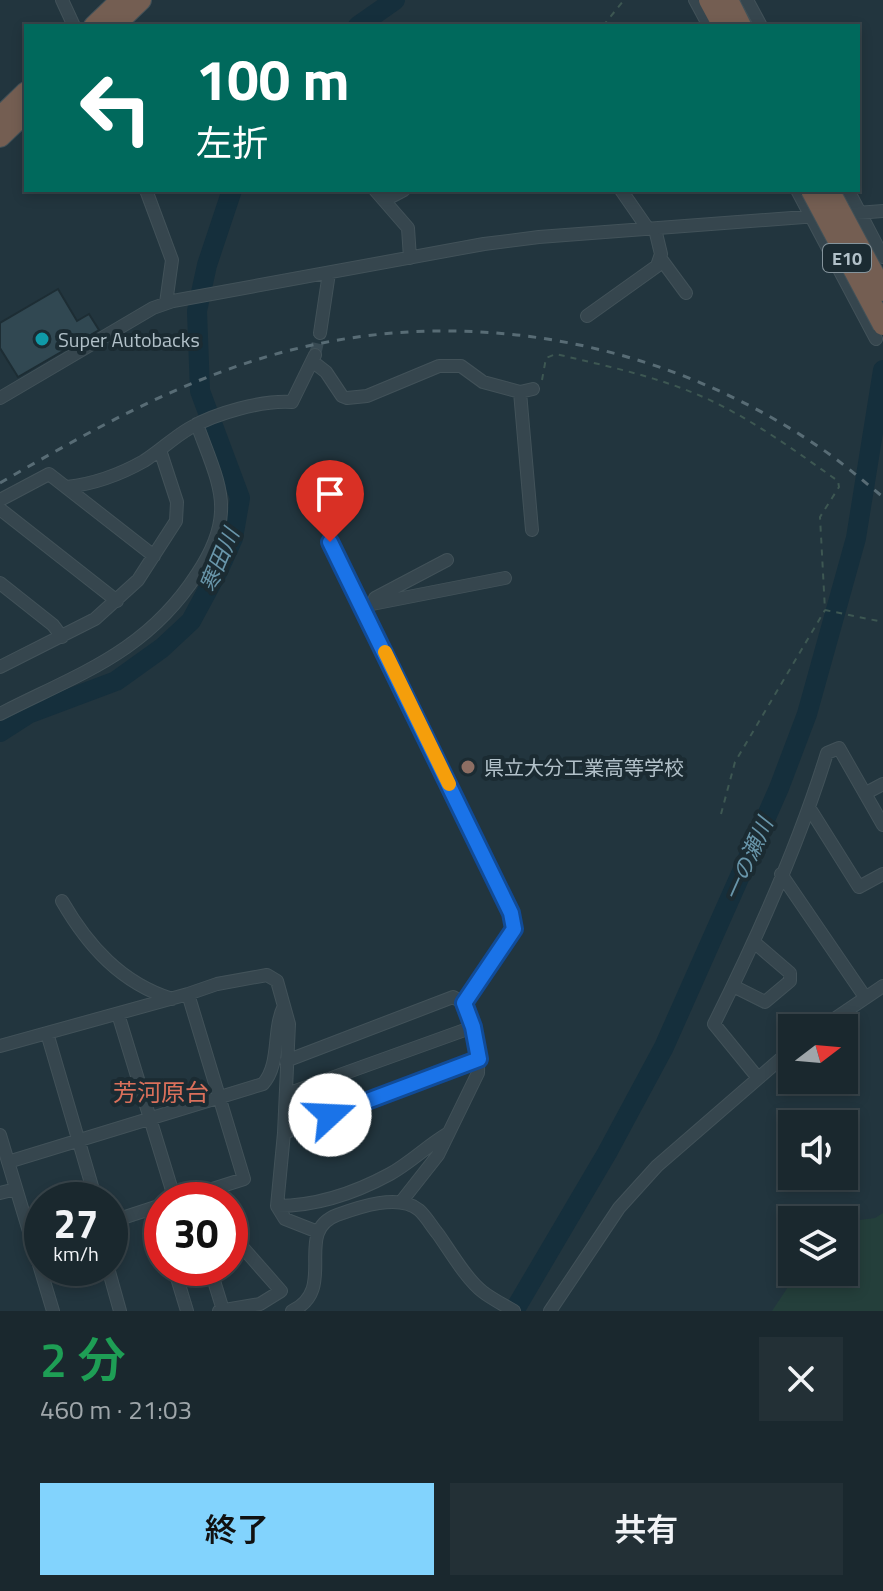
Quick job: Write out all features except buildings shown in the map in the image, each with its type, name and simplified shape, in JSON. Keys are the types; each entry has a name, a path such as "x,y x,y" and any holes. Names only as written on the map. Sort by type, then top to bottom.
{"highway":[{"path":"96,24 121,0"},
{"path":"116,24 141,0"},
{"path":"709,0 722,24"},
{"path":"728,0 740,24"},
{"path":"0,117 24,94"},
{"path":"0,137 24,114"},
{"name":"E10","path":"812,192 880,332"},
{"name":"E10","path":"830,192 883,291"}],"street":[{"path":"62,0 73,24"},
{"path":"695,0 708,24"},
{"path":"747,0 760,24"},
{"path":"147,192 172,260 169,302"},
{"path":"377,192 408,228 410,258"},
{"path":"385,200 400,192"},
{"path":"623,192 652,229 661,259 686,293"},
{"path":"798,192 880,332"},
{"path":"849,192 883,257"},
{"path":"0,398 153,308 169,302 525,239 883,211"},
{"path":"587,316 654,268 661,259"},
{"path":"320,333 329,273"},
{"path":"67,487 122,472 197,424 248,407 292,402 314,358 342,396 347,398 367,396 439,366 461,366 483,382 527,390 532,530"},
{"path":"0,714 83,675 115,655 166,614 191,584 217,536 222,510 197,424"},
{"path":"3,663 95,619 138,580 176,521 177,502 160,450"},
{"path":"0,500 49,474 154,556"},
{"path":"0,509 117,601"},
{"path":"330,542 511,913 514,929 464,1003"},
{"path":"362,606 447,560"},
{"path":"362,606 505,578"},
{"path":"0,583 53,625 62,637"},
{"path":"758,1078 714,1024 755,943 810,809 827,753 839,748 883,825"},
{"path":"866,793 883,784"},
{"path":"810,809 859,887 883,874"},
{"path":"781,874 865,997"},
{"path":"62,901 81,933 98,953 149,992 172,999"},
{"path":"733,986 765,1002 790,981 790,973 755,943"},
{"path":"0,1046 217,984 267,975 277,981 289,1024 287,1094 277,1206 285,1219 318,1232"},
{"path":"841,1014 883,986"},
{"path":"188,994 244,1179 235,1182"},
{"path":"286,1061 453,997 464,1003 473,1027 479,1059 478,1073 438,1155 401,1202"},
{"path":"8,1162 263,1084 271,1075 278,1018 284,1006"},
{"path":"118,1014 170,1182"},
{"path":"287,1094 473,1027"},
{"path":"47,1033 91,1182"},
{"path":"284,1133 479,1059"},
{"path":"550,1311 619,1208 657,1166 778,1061"},
{"path":"277,1206 306,1206 348,1192 389,1174 450,1133"},
{"path":"0,1135 24,1209"},
{"path":"0,1193 16,1189"},
{"path":"292,1311 312,1293 317,1276 314,1242 318,1232 332,1217 362,1206 401,1202 419,1209 480,1291 510,1309"},
{"path":"215,1286 221,1310 260,1304 281,1291 248,1253"},
{"path":"47,1286 53,1311"},
{"path":"113,1286 120,1311"},
{"path":"179,1286 187,1311"}],"path":[{"path":"605,24 624,0"},
{"path":"527,390 541,384 546,358 556,354 643,375 705,398 789,447 838,481 839,487 820,517 825,610 735,762 721,814"},
{"path":"825,610 883,622"}],"green space":[{"path":"883,1213 883,1311 772,1311 789,1286 858,1286 858,1220 875,1218"}],"waterway":[{"name":"寒田川","path":"361,24 395,0"},
{"name":"寒田川","path":"0,732 28,714 116,681 162,648 191,621 233,538 240,498 200,391 197,311 207,265 231,192"},
{"name":"一の瀬川","path":"514,1311 607,1153 664,1047 779,788 807,714 856,538 883,370"}],"tunnel":[{"path":"315,355 320,333"}],"railway":[{"path":"0,483 157,399 256,360 328,342 400,332 473,332 545,339 617,354 686,377 753,407 816,445 883,497"}],"slow traffic":[{"path":"385,652 449,784"}],"place":[{"name":"Super Autobacks","path":"42,339"},
{"name":"県立大分工業高等学校","path":"468,767"}],"district":[{"name":"芳河原台","path":"161,1092"}],"route":[{"path":"330,542 511,913 514,929 464,1003 473,1027 479,1059 330,1115"}]}
